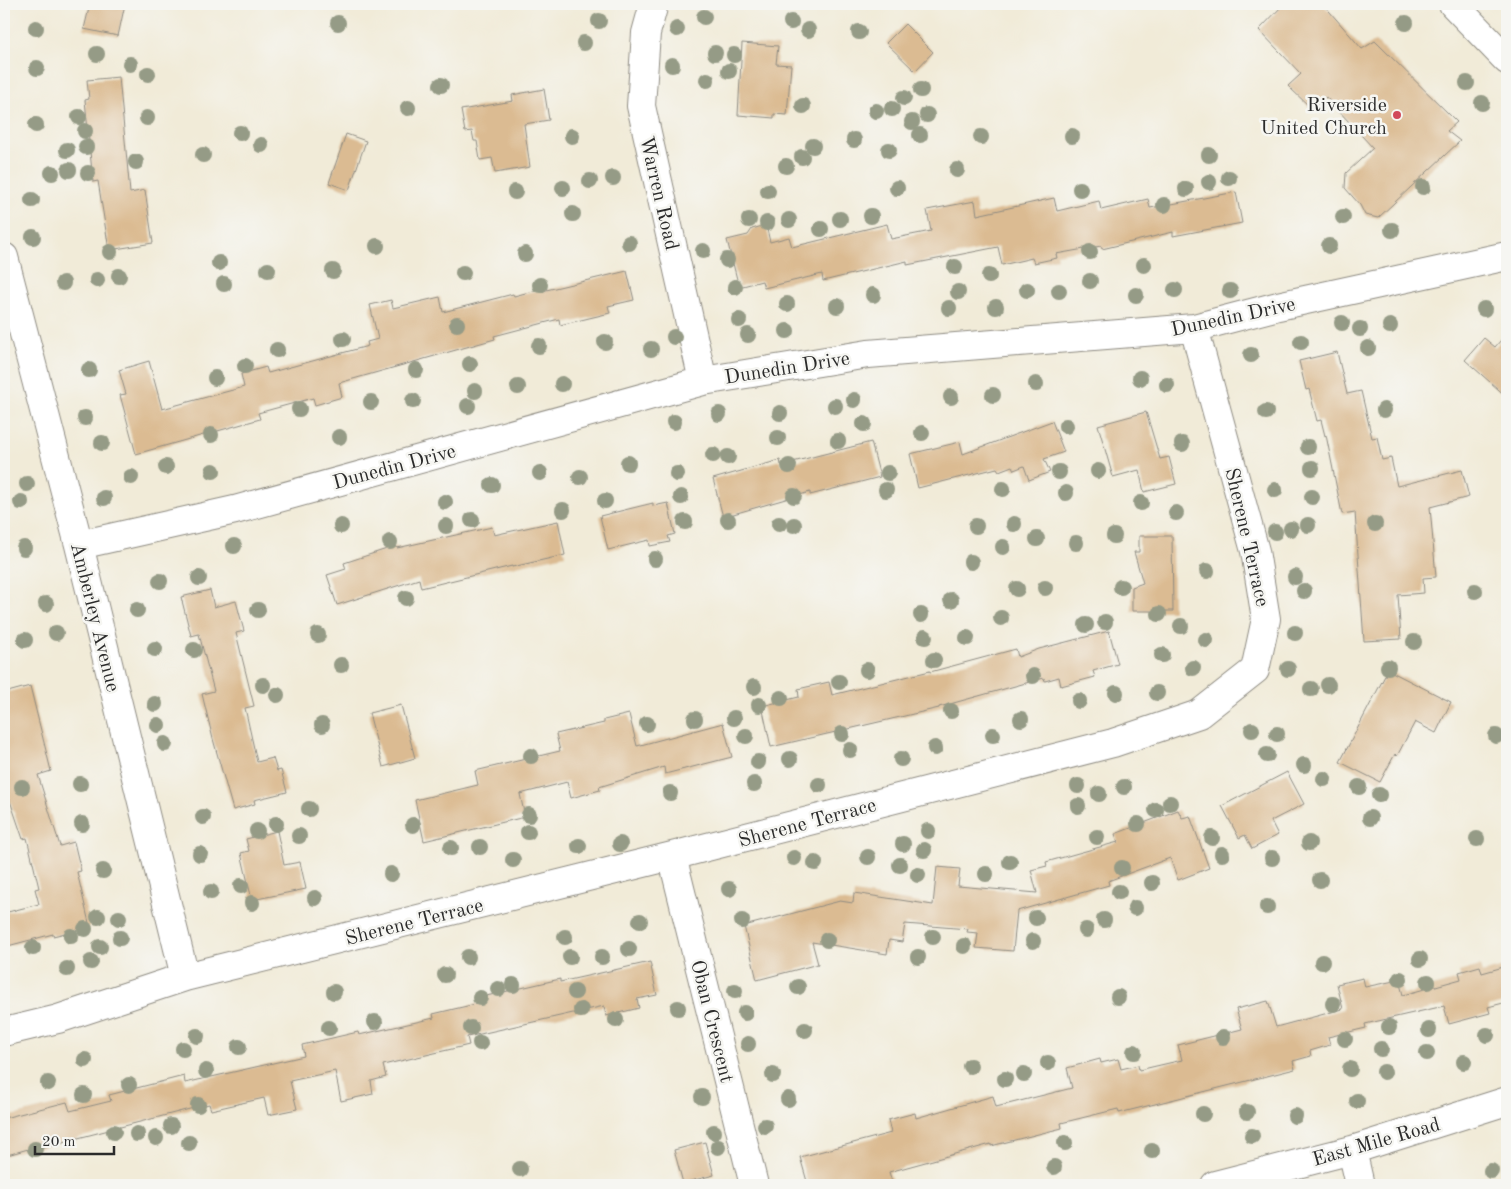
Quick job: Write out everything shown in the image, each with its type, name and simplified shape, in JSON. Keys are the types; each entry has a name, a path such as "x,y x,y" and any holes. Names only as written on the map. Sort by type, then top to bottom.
{"street":[{"name":"Warren Road","path":"654,4 646,33 641,106 703,381"},
{"path":"1453,4 1507,60"},
{"name":"Dunedin Drive","path":"79,546 235,510 703,381 868,354 1194,328 1288,304 1507,256"},
{"name":"Amberley Avenue","path":"4,257 79,546 185,977"},
{"name":"Sherene Terrace","path":"4,1032 58,1019 185,977 672,856 1113,742 1199,714 1255,670 1266,619 1255,551 1194,328"},
{"name":"Oban Crescent","path":"672,856 754,1185"},
{"name":"East Mile Road","path":"1215,1185 1352,1150 1507,1101"},
{"path":"1352,1150 1360,1185"}],"building":[{"path":"90,4 125,4 118,36 84,29"},
{"name":"Riverside United Church","path":"1284,4 1323,4 1362,49 1375,41 1457,122 1447,131 1460,141 1378,218 1365,215 1360,205 1345,188 1346,173 1373,148 1326,97 1312,109 1288,86 1301,74 1259,30"},
{"path":"905,24 933,52 915,71 886,43"},
{"path":"742,43 778,46 776,64 791,65 787,115 774,114 774,118 738,115"},
{"path":"119,77 130,193 145,190 153,243 109,250 98,181 93,182 85,100 89,99 87,80"},
{"path":"544,89 549,120 524,124 530,167 495,173 492,158 480,160 477,141 474,141 472,131 465,132 461,110 513,101 512,95"},
{"path":"346,134 366,141 349,190 329,183"},
{"path":"1236,192 1242,223 1173,236 1173,232 1102,249 1101,246 1056,254 1057,258 1034,263 1032,258 1002,265 998,247 907,265 907,261 823,281 822,274 764,288 762,281 739,287 727,240 748,235 752,229 766,225 770,242 789,237 792,247 887,224 891,239 931,231 927,210 975,201 977,215 1054,198 1057,211 1099,201 1101,210 1148,199 1150,208"},
{"path":"627,271 634,300 608,306 610,313 560,325 559,319 494,336 495,339 339,383 342,397 315,405 313,398 258,413 260,419 136,454 120,395 126,394 119,370 149,361 162,409 244,387 241,374 266,367 268,373 368,346 367,342 378,339 370,305 391,300 393,308 440,297 443,312 513,294 514,296 541,289 542,291"},
{"path":"1507,333 1507,397 1465,360 1484,338 1495,347"},
{"path":"1337,352 1347,394 1361,391 1372,438 1377,437 1382,460 1391,458 1397,486 1462,470 1469,497 1430,507 1436,577 1423,578 1424,593 1398,595 1401,639 1364,641 1355,512 1342,514 1326,435 1321,420 1317,421 1309,389 1306,390 1299,361"},
{"path":"1146,412 1160,459 1169,457 1176,484 1144,492 1139,470 1113,477 1098,425"},
{"path":"1052,421 1064,452 1044,459 1050,472 1029,480 1024,466 1014,470 1012,466 999,471 997,468 918,488 910,454 960,442 963,454"},
{"path":"871,442 880,477 810,495 810,492 723,517 713,479 780,460 781,465"},
{"path":"653,503 653,506 668,503 675,534 668,536 670,542 650,546 649,540 608,550 600,516"},
{"path":"558,521 565,555 421,588 419,579 337,605 327,575 346,569 344,563 396,546 397,548 492,527 494,535"},
{"path":"1139,536 1172,536 1173,611 1132,611 1132,587 1143,583 1134,552 1139,552"},
{"path":"210,590 214,607 236,601 244,631 236,633 254,706 245,708 257,762 273,758 277,771 281,770 287,792 254,800 255,804 233,810 202,694 214,691 199,634 191,636 181,597"},
{"path":"1109,631 1118,664 1093,671 1095,677 1061,686 1059,677 1045,681 1044,678 939,708 771,747 762,706 799,697 798,689 829,682 832,695 1016,649 1018,657 1039,649"},
{"path":"1388,670 1451,702 1436,733 1415,722 1397,756 1395,754 1380,782 1340,762"},
{"path":"30,686 51,771 38,775 60,846 74,842 81,871 77,872 90,927 53,936 53,934 4,947 4,913 39,904 35,889 39,888 27,838 23,839 4,783 4,693"},
{"path":"401,705 415,758 383,767 369,713"},
{"path":"629,714 637,746 723,723 732,757 665,774 664,767 599,787 600,790 571,798 567,782 520,794 525,817 424,841 415,800 478,785 475,771 560,751 556,734 604,723 604,720"},
{"path":"1287,772 1304,804 1271,821 1278,835 1252,849 1245,835 1239,838 1222,806"},
{"path":"1178,810 1182,818 1190,816 1209,868 1178,880 1170,858 1108,881 1109,885 1017,911 1013,951 976,948 978,933 967,932 968,929 905,924 902,942 889,940 887,954 812,942 818,964 757,980 744,926 840,901 853,903 854,893 933,905 937,867 960,869 958,886 1037,893 1031,870 1047,866 1046,862 1118,842 1115,834"},
{"path":"277,831 284,865 300,862 306,889 252,900 241,853 249,851 246,839"},
{"path":"650,962 657,995 637,999 639,1008 606,1016 604,1006 467,1037 469,1045 383,1065 386,1077 371,1081 373,1094 341,1101 335,1071 290,1081 297,1109 268,1115 264,1098 211,1110 209,1104 4,1156 4,1118 67,1102 70,1111 111,1101 109,1095 184,1076 185,1083 304,1056 302,1045 358,1032 359,1035 434,1018 433,1014 484,1002 482,997 560,979 560,982"},
{"path":"1480,966 1482,973 1507,966 1507,1002 1488,1007 1490,1013 1449,1024 1444,1006 1365,1024 1366,1028 1328,1037 1330,1045 1310,1051 1311,1056 1293,1061 1295,1069 1119,1113 1118,1109 1061,1123 1062,1128 991,1146 991,1144 889,1172 893,1185 808,1185 800,1157 891,1133 888,1120 915,1113 916,1118 993,1096 996,1107 1072,1088 1067,1068 1100,1059 1101,1063 1118,1059 1121,1069 1138,1065 1139,1070 1182,1060 1178,1045 1242,1029 1236,1009 1268,1001 1276,1027 1343,1009 1337,984 1363,978 1365,987 1399,980 1403,995 1461,979 1459,972"},
{"path":"705,1142 714,1175 683,1183 674,1150"}],"place":[{"name":"Riverside United Church","path":"1397,115"}]}
